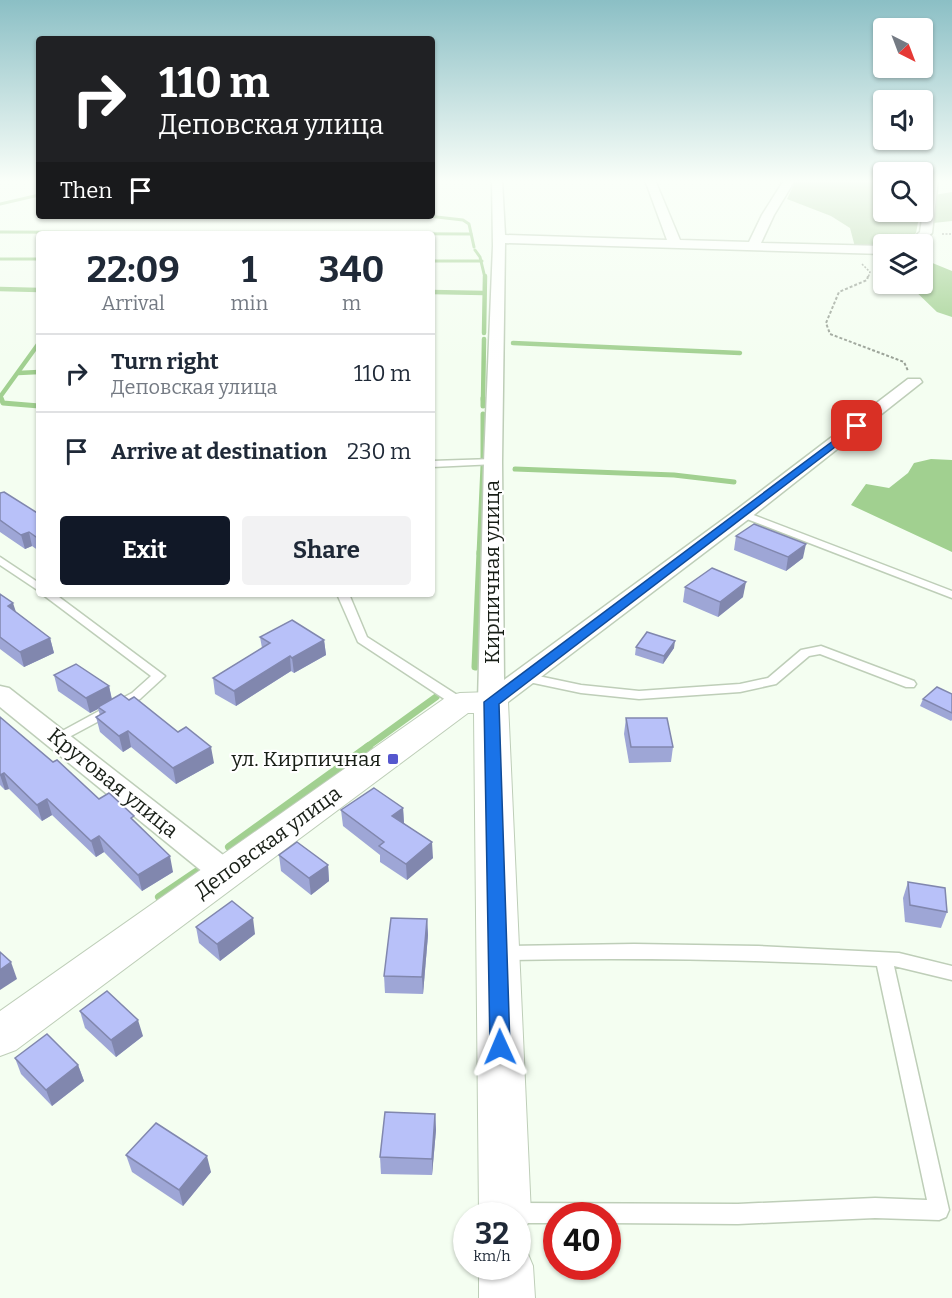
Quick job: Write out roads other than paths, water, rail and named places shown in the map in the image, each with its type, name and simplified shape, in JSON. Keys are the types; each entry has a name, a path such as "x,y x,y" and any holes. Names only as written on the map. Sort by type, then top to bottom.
{"street":[{"name":"Кирпичная улица","path":"500,241 493,462 492,694 505,1202"},
{"path":"555,241 873,250"},
{"path":"753,246 756,241"},
{"name":"Деповская улица","path":"0,1036 225,873 492,694 743,514 914,382"},
{"name":"Круговая улица","path":"0,694 225,873"},
{"path":"506,1280 507,1298"}],"lane":[{"path":"435,464 493,462"},
{"path":"743,514 952,595"},
{"path":"0,560 36,586"},
{"path":"52,597 159,676 136,696 58,739"},
{"path":"344,597 363,639 492,694 581,689 639,695 741,688 772,681 805,653 821,650 909,684"},
{"path":"498,952 702,952 899,960 952,973"},
{"path":"531,1214 738,1214 875,1208 939,1210 885,960"}],"waterway":[{"path":"473,241 474,247"},
{"path":"475,250 481,261"},
{"path":"0,259 36,259"},
{"path":"435,261 481,261"},
{"path":"481,261 485,278"},
{"path":"484,333 485,278"},
{"path":"0,289 36,290"},
{"path":"435,292 484,293"},
{"path":"483,400 484,339"},
{"path":"513,343 740,353"},
{"path":"1,400 0,397 36,347"},
{"path":"18,373 36,372"},
{"path":"1,398 3,403 36,406"},
{"path":"483,400 483,406"},
{"path":"483,414 483,459"},
{"path":"479,554 483,465"},
{"path":"515,469 674,475 734,482"},
{"path":"475,667 480,552"},
{"path":"367,747 436,697"},
{"path":"229,847 369,746"},
{"path":"159,897 196,872"}],"place":[{"name":"ул. Кирпичная","path":"393,759"}]}
